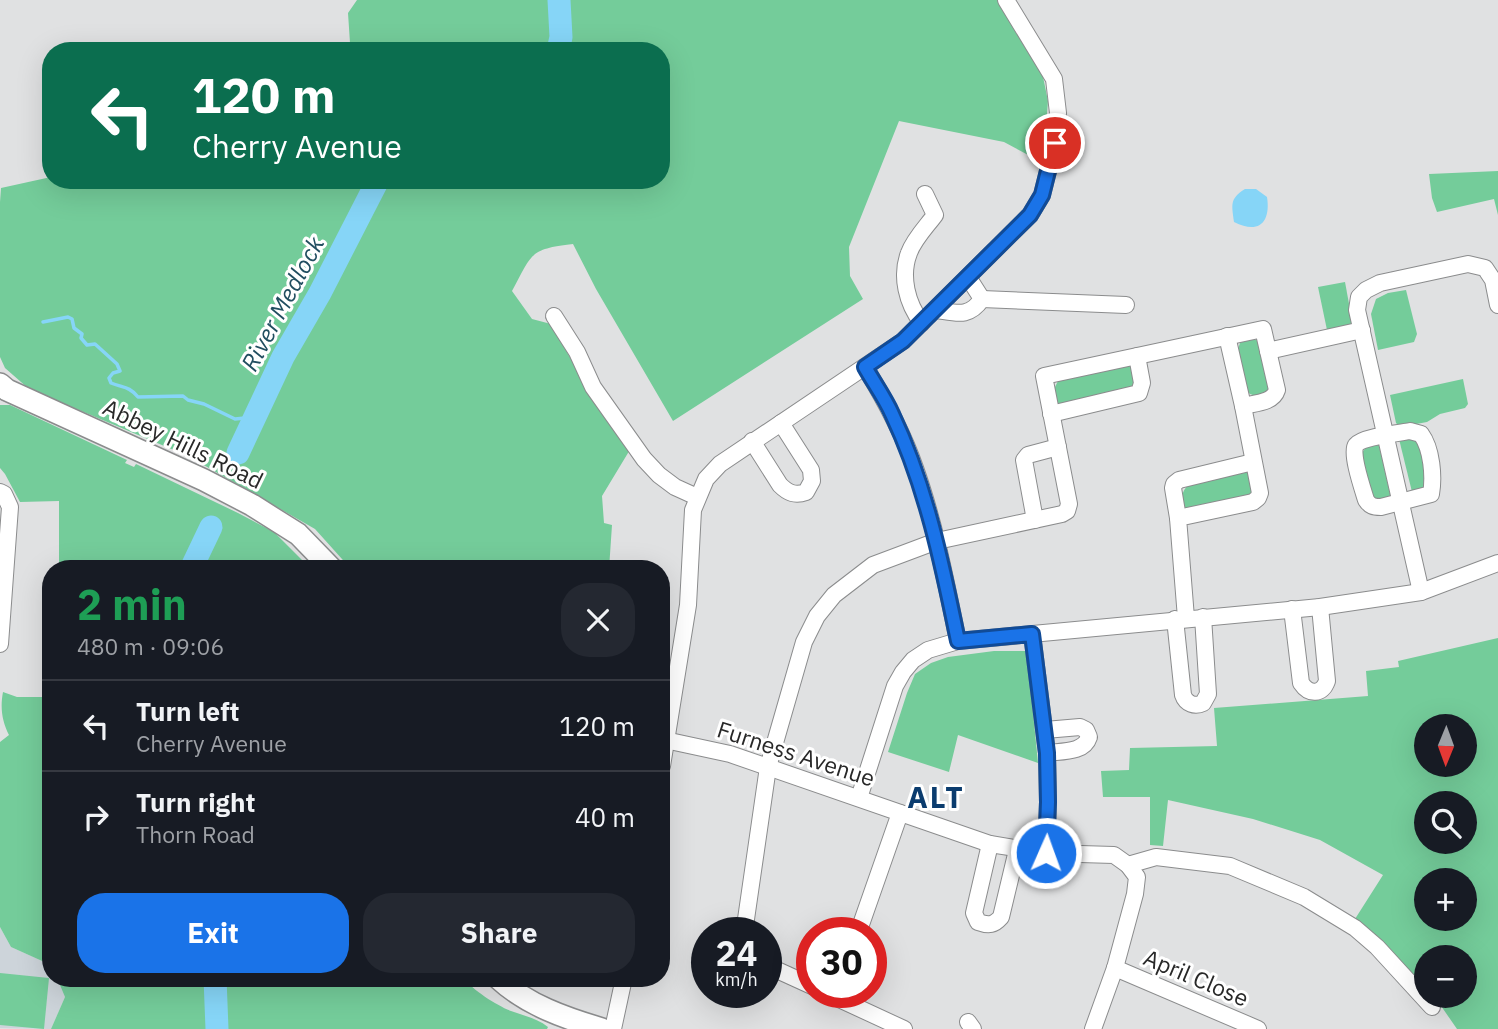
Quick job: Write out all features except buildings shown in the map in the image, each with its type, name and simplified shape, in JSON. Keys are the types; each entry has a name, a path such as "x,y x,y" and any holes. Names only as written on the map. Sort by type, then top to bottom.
{"main road":[{"name":"Abbey Hills Road","path":"0,384 6,390 204,480 252,505 298,534 323,560"},
{"path":"508,987 566,1024 602,1029"}],"street":[{"path":"670,711 688,605 693,510 706,480 719,464 903,341 1030,215 1042,195 1055,143 1058,113 1054,79 1006,0"},
{"path":"922,323 915,314 906,291 906,264 910,250 934,215 925,194"},
{"path":"1421,592 1357,310 1359,297 1380,283 1468,264 1485,268 1493,280 1498,305"},
{"path":"968,277 982,299"},
{"path":"982,299 1126,305"},
{"path":"937,310 965,313 972,310 982,299"},
{"path":"554,316 587,370 593,387 644,458 659,475 697,498"},
{"path":"746,917 768,767 804,642 817,616 834,595 873,565 937,541 1066,513 1069,508 1044,376 1263,329 1276,394 1270,399 1243,406"},
{"path":"1268,351 1362,330"},
{"path":"1178,518 1254,502 1260,493 1227,336"},
{"path":"1051,414 1139,393 1142,383 1137,356"},
{"path":"865,367 892,412 915,468 937,541 958,641"},
{"path":"752,441 786,491 796,494 806,492 812,481 811,470 781,423"},
{"path":"1414,431 1422,434 1427,442 1434,478 1431,494 1381,507 1369,505 1353,450 1357,443 1387,436 1414,431"},
{"path":"1035,520 1024,460 1028,455 1058,447"},
{"path":"1188,618 1174,484 1178,480 1253,462"},
{"path":"0,492 4,494 10,507 0,644"},
{"path":"859,798 895,686 913,660 928,650 958,641 1320,607 1421,592 1498,563"},
{"path":"1292,609 1301,683 1307,690 1315,692 1322,689 1327,681 1320,607"},
{"path":"1032,634 1047,753 1046,853"},
{"path":"1045,730 1080,727 1086,730 1089,737 1087,744 1081,748 1047,753"},
{"name":"Furness Avenue","path":"670,741 730,754 990,844 1046,853 1114,855 1132,871"},
{"path":"864,917 900,813"},
{"path":"990,844 974,913 978,922 986,925 996,924 1001,916 1017,850"},
{"path":"1093,1029 1115,968 1135,894 1132,871 1156,857 1230,866 1304,897 1355,928 1414,988"},
{"name":"April Close","path":"1115,968 1258,1029"},
{"path":"613,1029 622,987"},
{"path":"861,1008 904,1029"}],"shaded area":[{"path":"0,927 11,947 42,961 42,987 61,987 65,997 51,1029 0,1028"}],"green space":[{"path":"357,0 998,0 1042,72 1048,101 1043,163 1004,142 899,121 849,247 850,276 863,299 673,421 596,289 573,244 540,251 528,261 512,291 532,319 551,324 589,391 631,448 602,496 604,523 612,525 610,560 343,560 315,529 188,456 29,389 5,368 0,357 0,202 1,188 42,179 42,189 670,189 670,42 350,42 348,13"},
{"path":"1498,171 1498,215 1494,199 1437,212 1429,174"},
{"path":"1345,282 1352,320 1350,326 1327,330 1318,287"},
{"path":"1406,290 1417,334 1414,342 1378,350 1371,314 1376,299 1388,293"},
{"path":"1247,339 1260,342 1270,386 1266,392 1257,395 1250,394 1245,389 1238,349 1240,343"},
{"path":"1129,365 1135,371 1134,387 1065,406 1057,404 1054,389 1058,381"},
{"path":"1463,379 1468,404 1465,408 1440,414 1427,422 1400,427 1396,423 1390,395"},
{"path":"0,405 10,405 127,460 125,463 134,467 136,464 274,532 302,560 59,560 59,501 20,502 0,468"},
{"path":"1407,436 1422,441 1429,489 1413,496 1399,439"},
{"path":"1379,445 1390,501 1372,499 1361,454 1367,446"},
{"path":"1247,472 1253,479 1252,494 1189,511 1184,508 1182,496 1188,485"},
{"path":"1498,638 1498,1029 1457,1029 1442,1008 1477,1008 1477,945 1414,945 1414,978 1355,919 1383,875 1320,840 1253,819 1168,800 1163,846 1150,845 1150,797 1103,797 1101,771 1129,770 1130,748 1217,746 1214,708 1368,696 1366,671 1399,667 1398,661"},
{"path":"994,651 1027,651 1038,763 958,735 949,772 888,752 915,674 931,663 948,657"},
{"path":"3,692 17,697 42,697 42,961 11,947 0,927 0,742 9,735 2,714"},
{"path":"0,973 42,977 42,987 48,987 44,1029 0,1025"},
{"path":"61,987 472,987 493,1002 548,1027 51,1029 65,997"}],"water":[{"path":"1245,189 1256,189 1267,197 1265,219 1256,226 1243,226 1234,222 1233,203 1236,196"}],"waterway":[{"name":"River Medlock","path":"559,0 560,42"},
{"name":"River Medlock","path":"238,453 283,357 320,293 373,189"},
{"path":"43,322 68,317 72,319 74,328 82,334 81,338 87,345 95,344 117,364 120,371 109,378 111,383 129,389 138,397 183,396 235,419 245,418 249,412 258,411"},
{"name":"River Medlock","path":"195,560 211,527"},
{"name":"River Medlock","path":"215,987 217,1029"}],"district":[{"name":"ALT","path":"936,798"}],"route":[{"path":"1046,853 1047,753 1032,634 958,641 937,541 915,468 892,412 865,367 903,341 937,310 1030,215 1042,195 1055,143"}]}
